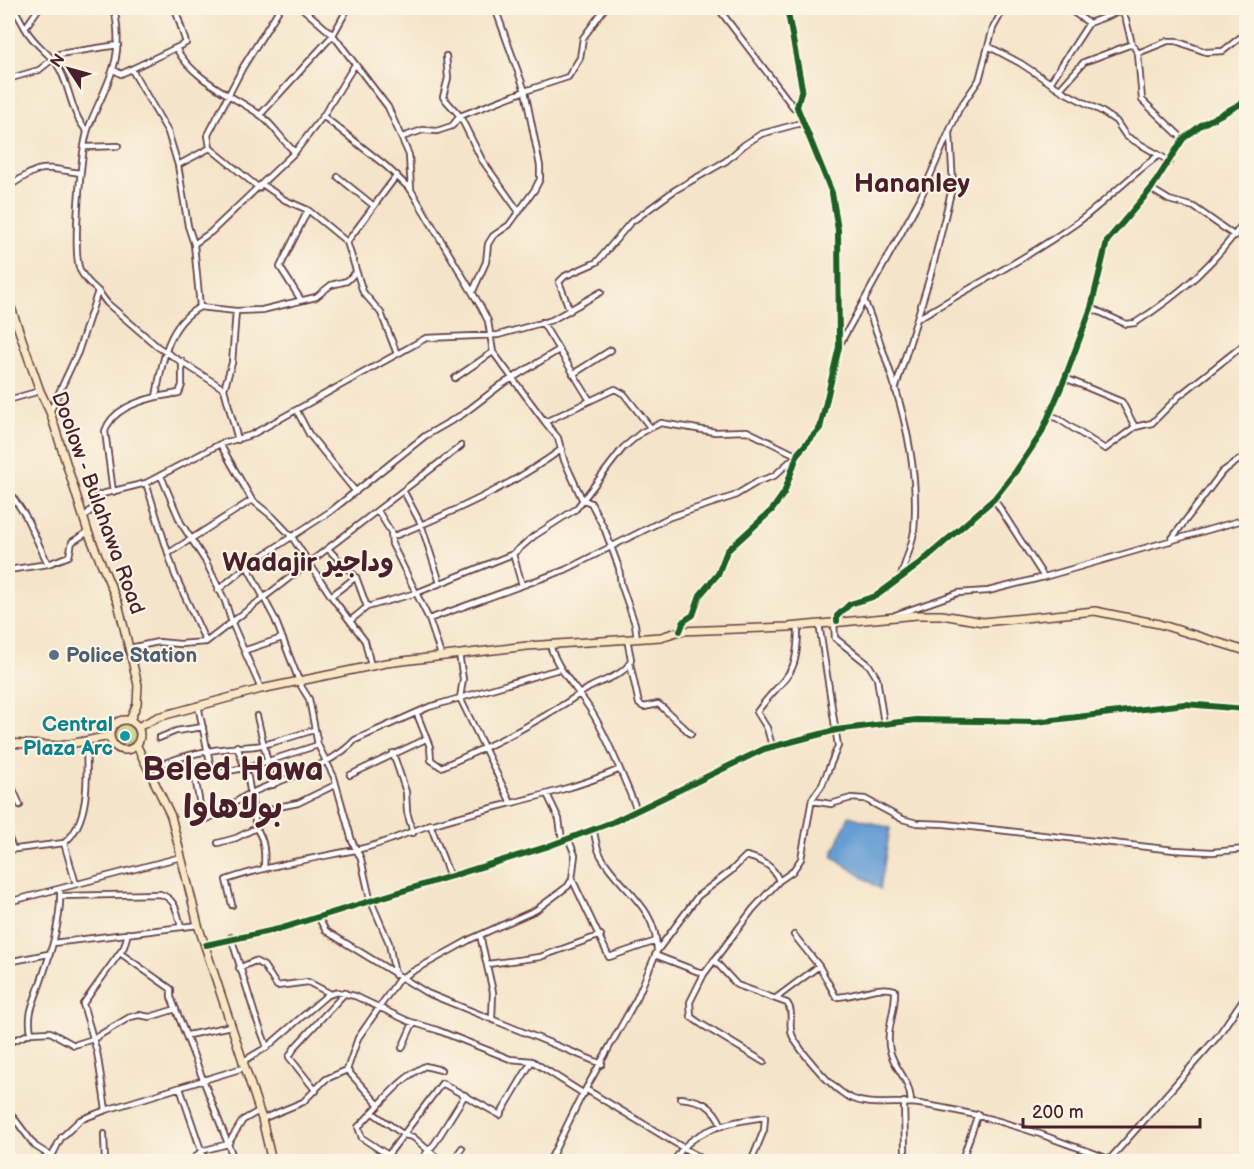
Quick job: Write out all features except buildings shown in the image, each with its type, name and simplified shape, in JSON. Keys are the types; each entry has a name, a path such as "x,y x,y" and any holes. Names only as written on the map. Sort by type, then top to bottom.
{"main road":[{"name":"Doolow - Bulahawa Road","path":"8,299 10,316 50,411 88,532 110,579 130,648 138,692 130,720"},
{"path":"138,727 158,717 198,705 371,666 459,653 661,637 680,631 798,626 835,621 942,615 983,622 1095,611 1159,624 1246,651"},
{"path":"130,720 138,727 141,737 136,746 128,750 119,749 112,743 110,736 115,724 130,720"},
{"path":"8,744 52,747 110,736"},
{"path":"136,746 171,816 198,925 260,1115 272,1160"}],"street":[{"path":"14,8 32,41 55,62 77,120 87,131"},
{"path":"25,28 39,8"},
{"path":"114,8 119,28 114,70 87,131 80,173 76,256 80,270 107,303 166,351 224,389"},
{"path":"114,70 121,74 132,70 186,43 175,8"},
{"path":"279,8 208,135 210,148 260,186 308,210 347,242 363,292 377,305 389,327 397,354"},
{"path":"302,8 333,36 388,107 409,155 411,190"},
{"path":"260,115 333,36 348,8"},
{"path":"473,291 486,262 488,244 519,212 535,189 540,172 525,92 495,8"},
{"path":"402,138 423,130 437,131 452,126 460,116 568,77 580,58 583,38 605,8"},
{"path":"718,8 749,52 794,108 797,107"},
{"path":"429,619 565,570 670,517 739,494 759,481 774,476 820,428 839,347 838,230 832,193 801,123 797,107 802,88 787,8"},
{"path":"839,347 920,199 963,102 979,80 988,46 1004,8"},
{"path":"1067,8 1089,23"},
{"path":"1050,82 1089,23 1129,8"},
{"path":"1121,10 1132,44 1138,54 1136,62 1142,100 1183,139"},
{"path":"1138,54 1168,41 1176,41 1206,52 1223,51 1246,33"},
{"path":"1060,89 1068,76 1084,62 1132,44"},
{"path":"8,79 39,70 50,59 66,52 118,45"},
{"path":"988,46 1116,121 1126,136 1170,162"},
{"path":"176,48 183,61 228,96 260,115 295,152"},
{"path":"446,56 448,78 442,93 456,114 460,116 483,159 519,212"},
{"path":"194,244 200,242 295,152 323,116 354,66"},
{"path":"132,70 168,132 178,165 188,226 194,244 200,307"},
{"path":"884,724 877,678 869,665 835,638 837,616 850,604 876,596 994,499 1032,449 1049,416 1091,308 1107,241 1151,189 1183,139 1201,125 1246,100"},
{"path":"323,116 397,175 411,190 473,291 488,321 494,352 545,422 554,429 564,460 582,498 591,502 619,568 625,600 635,624 637,639"},
{"path":"570,311 559,282 565,276 597,262 630,223 675,190 726,161 761,134 801,123"},
{"path":"895,390 917,319 953,183 949,131"},
{"path":"85,147 118,146"},
{"path":"178,165 210,148"},
{"path":"917,319 1052,239 1080,220 1133,174 1160,155"},
{"path":"8,187 30,171 40,168 80,173"},
{"path":"347,242 397,175"},
{"path":"338,177 374,206"},
{"path":"1151,189 1169,200 1194,207 1235,236"},
{"path":"301,300 280,267 308,210"},
{"path":"1091,308 1126,324 1135,323 1199,277 1235,236 1246,219"},
{"path":"156,397 166,351 185,315 200,307 236,311 262,310 316,297 331,285 347,281 356,272"},
{"path":"50,411 78,352 98,291"},
{"path":"85,517 95,505 98,495 146,483 220,444 238,440 297,411 426,338 490,336 542,322 570,311 601,292"},
{"path":"865,302 885,352 912,454 914,532 901,576"},
{"path":"236,311 232,363 224,389 238,440"},
{"path":"542,322 557,351 589,399"},
{"path":"1049,416 1058,418 1105,449 1135,427 1152,423 1179,396 1246,343"},
{"path":"573,374 611,350"},
{"path":"218,590 247,566 356,492 425,436 463,414 513,378 557,351"},
{"path":"454,378 494,352"},
{"path":"113,492 105,431 108,422 126,409 156,397 179,393 182,385 182,361"},
{"path":"1065,378 1122,402 1135,427"},
{"path":"545,422 605,391 619,390 650,427"},
{"path":"8,400 40,391"},
{"path":"297,411 309,434 356,492"},
{"path":"351,620 367,607 417,593 513,554 534,536 573,512 582,498 606,473 623,448 650,427 661,423 716,432 747,431 797,454"},
{"path":"220,444 252,500 273,517 291,537 331,596 351,620 365,641 371,666"},
{"path":"130,648 158,642 180,644 206,642 461,446"},
{"path":"392,537 488,494 562,449"},
{"path":"680,631 684,621 693,615 700,595 718,574 727,551 775,507 784,493 797,454"},
{"path":"1170,541 1169,538 1222,472 1246,455"},
{"path":"162,476 190,539 206,562 228,609 261,689"},
{"path":"146,483 175,575 206,642"},
{"path":"8,490 25,515 48,564"},
{"path":"404,492 421,524 440,583"},
{"path":"994,499 1044,577"},
{"path":"169,553 252,500"},
{"path":"378,511 389,527 392,544 429,619 441,655"},
{"path":"886,618 958,593 988,591 1044,577 1246,519"},
{"path":"8,570 48,564 69,556 72,542 88,532"},
{"path":"328,549 356,577 367,607"},
{"path":"513,554 522,585"},
{"path":"247,566 309,699 318,745 336,785 352,841 358,850 370,899 389,943 397,977"},
{"path":"331,596 356,577"},
{"path":"764,1062 691,1017 690,1002 714,960 779,881 792,872 801,859 812,801 838,746 819,624"},
{"path":"772,746 767,728 757,712 792,672 797,659 798,626"},
{"path":"246,650 282,638"},
{"path":"627,639 639,704 644,707 658,704 662,706 691,735"},
{"path":"550,645 559,669 572,682 596,719 637,810"},
{"path":"459,653 463,679 460,698 511,803"},
{"path":"417,714 433,764 441,767 484,748 579,696 589,688 620,672 630,663"},
{"path":"318,745 244,768 195,777 200,805 207,819 250,794 304,773 348,748 355,740 437,704 559,669"},
{"path":"206,945 318,917 370,899 546,847 637,810 772,746 836,730 942,719 1036,722 1185,704 1246,709"},
{"path":"198,705 210,774"},
{"path":"257,716 273,785"},
{"path":"159,738 176,731 203,727"},
{"path":"149,770 163,763 208,752 237,746 241,748 314,730"},
{"path":"350,775 426,739"},
{"path":"8,836 10,850 64,843 76,830 81,816 87,776 87,742"},
{"path":"8,744 8,753"},
{"path":"237,746 250,794 255,828 260,834 265,852 264,869"},
{"path":"393,753 406,792 407,812 413,833"},
{"path":"232,905 226,880 264,869 358,850 413,833 430,824 591,782 618,770"},
{"path":"8,778 20,805"},
{"path":"254,817 278,807 298,803 336,785"},
{"path":"547,794 559,819 562,840"},
{"path":"812,801 831,804 851,798 865,799 902,819 917,823 945,824 1174,850 1212,852 1246,849"},
{"path":"430,824 450,877"},
{"path":"218,843 236,838 255,828"},
{"path":"593,829 599,853 639,900 650,921 656,940 656,953"},
{"path":"191,1161 201,1151 216,1149 228,1144 243,1120 300,1103 316,1091 326,1079 347,1070 358,1038 380,1008 397,977 541,906 564,890 572,879 575,855 568,838"},
{"path":"64,843 76,884"},
{"path":"549,1161 639,993 656,953 698,896 731,871 746,856 765,863 776,873 779,881"},
{"path":"8,902 181,857"},
{"path":"572,879 601,935 609,957 656,940"},
{"path":"31,1033 30,1007 53,943 61,896 60,889"},
{"path":"61,896 160,894 169,897 174,904 182,927"},
{"path":"318,917 326,931 375,959 397,977 426,993 602,1064"},
{"path":"53,943 198,925"},
{"path":"106,1110 93,1039 83,1004 120,953 128,940 129,933"},
{"path":"480,935 494,1000 492,1019"},
{"path":"488,964 540,957 601,935"},
{"path":"794,935 819,966 836,997 853,996 886,988 895,990 896,1001 889,1027 890,1052 909,1085 911,1103"},
{"path":"231,937 267,1047"},
{"path":"120,953 171,989 176,1009 235,1161"},
{"path":"656,953 704,974"},
{"path":"8,962 48,954"},
{"path":"714,960 737,985 776,998 790,1006 793,1036 840,1092 854,1100 883,1105 904,1102 978,1114 1036,1132 1111,1160 1218,1036 1246,995"},
{"path":"240,969 255,961 259,962 277,986 308,982 331,994 345,993 413,1023 438,1030 510,1059 532,1060 708,1161"},
{"path":"776,998 819,966"},
{"path":"316,1091 289,1057 295,1047 345,993"},
{"path":"50,1159 61,1138 80,1120 203,1081 242,1065 331,994"},
{"path":"8,1043 17,1036 50,1032 74,1045 93,1039 130,1017 139,1015 150,1017 176,1009"},
{"path":"402,1048 413,1023"},
{"path":"188,1035 231,1026"},
{"path":"441,1070 425,1066 403,1078 357,1130 362,1138 387,1155 442,1083 500,1115 532,1060"},
{"path":"347,1070 380,1106"},
{"path":"180,1088 206,1161"},
{"path":"419,1161 465,1095"},
{"path":"680,1098 705,1102 717,1115 722,1126"},
{"path":"904,1102 905,1150"},
{"path":"8,1110 35,1146 50,1159 60,1161"},
{"path":"374,1113 404,1135 413,1137 427,1151 442,1161"},
{"path":"965,1161 964,1154 978,1114"},
{"path":"674,1161 682,1146 722,1126 765,1117 764,1130 751,1161"},
{"path":"104,1134 105,1161"},
{"path":"452,1161 462,1148"},
{"path":"260,1161 272,1160"}],"green space":[{"path":"125,724 133,727 136,735 133,743 125,746 117,743 114,735 117,727"}],"water":[{"path":"849,816 890,828 880,889 832,856"}],"cycle path":[{"path":"680,631 684,621 693,615 700,595 718,574 727,551 772,510 784,493 798,453 820,428 839,347 838,230 832,193 797,107 802,88 787,8"},
{"path":"837,621 837,616 850,604 876,596 918,565 994,499 1041,434 1091,308 1107,241 1151,189 1183,139 1201,125 1246,101"},
{"path":"206,945 279,929 546,847 613,822 764,749 836,730 916,720 1036,722 1185,704 1246,709"}],"place":[{"name":"Police Station","path":"54,655"},
{"name":"Central Plaza Arc","path":"125,736"}],"district":[{"name":"Hananley","path":"912,184"},
{"name":"Wadajir وداجير","path":"308,563"},
{"name":"Beled Hawa بولاهاوا","path":"233,789"}]}
